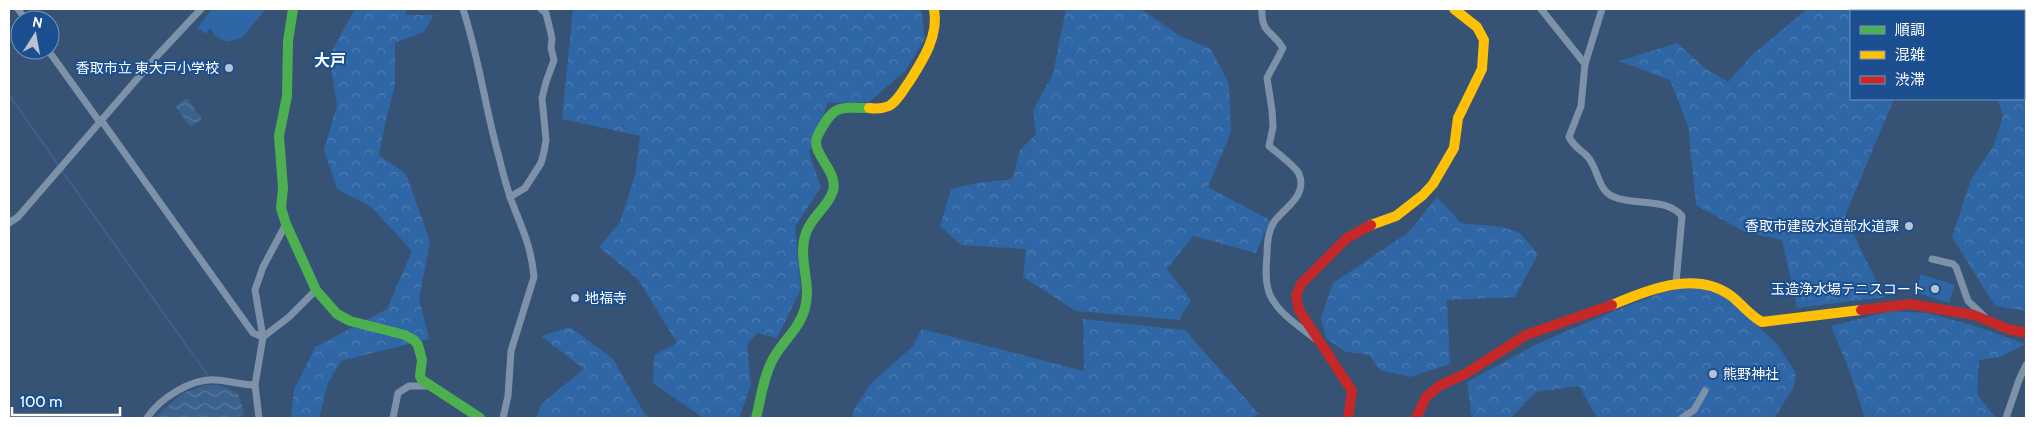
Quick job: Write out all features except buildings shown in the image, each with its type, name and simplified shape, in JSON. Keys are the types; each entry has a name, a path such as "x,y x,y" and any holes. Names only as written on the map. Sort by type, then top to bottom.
{"street":[{"path":"9,223 18,217 156,57 202,9"},
{"path":"293,9 288,41 287,96 279,136 283,188 281,208 286,224 316,290 341,317 359,324 405,335 414,340 418,345 422,360 420,376 428,386 480,418"},
{"path":"463,9 474,46 498,156 510,197 530,248 534,278 512,351 508,396 503,418"},
{"path":"510,197 525,188 541,162 546,140 542,98 554,60 551,48 552,38 546,13 541,9"},
{"path":"756,418 762,399 766,372 774,356 798,325 806,308 808,282 803,264 806,232 832,192 834,180 817,149 816,139 829,114 836,109 885,108 900,96 919,68 927,52 933,36 934,9"},
{"path":"1262,9 1261,22 1283,48 1267,78 1273,127 1268,146 1299,173 1301,184 1297,199 1274,222 1267,241 1266,278 1268,292 1286,315 1320,343"},
{"path":"1348,418 1352,391 1299,310 1296,296 1300,284 1347,238 1375,223 1396,216 1422,195 1433,184 1454,148 1458,118 1482,70 1484,40 1477,27 1454,9"},
{"path":"1541,9 1586,64"},
{"path":"1602,9 1586,64 1581,106 1569,137 1575,147 1588,156 1608,194 1620,200 1640,200 1676,209 1682,216 1676,283"},
{"path":"55,60 253,333 263,337"},
{"path":"259,418 255,386 263,337 255,290 263,267 286,224"},
{"path":"1932,259 1953,264 1956,267 1968,300 1989,320"},
{"path":"1416,418 1426,397 1438,386 1465,374 1526,335 1607,308 1637,294 1676,283 1698,284 1719,289 1730,295 1753,317 1762,322 1910,304 1974,315 2008,329 2026,333"},
{"path":"263,337 290,317 316,290"},
{"path":"2006,418 2026,365"},
{"path":"148,418 160,404 193,384 215,380 255,386"},
{"path":"393,418 398,393 410,386 428,386"},
{"path":"1682,418 1694,410 1705,391"}],"green space":[{"path":"212,9 266,9 242,38 227,42 215,36 210,28 206,34 197,28"},
{"path":"355,9 407,9 405,15 434,15 424,32 395,43 395,85 379,155 406,174 430,241 419,299 429,339 341,361 328,383 319,418 291,418 294,390 315,347 387,309 412,251 371,207 337,189 324,150 337,105 329,56"},
{"path":"573,9 921,9 925,39 905,71 869,102 828,103 809,153 821,187 795,227 801,289 777,338 757,333 747,345 751,385 739,418 703,418 653,383 654,355 677,343 637,278 599,247 620,222 635,175 640,136 562,119"},
{"path":"1066,9 1141,9 1180,36 1211,49 1229,83 1231,132 1208,187 1270,220 1256,253 1193,236 1167,269 1191,300 1179,320 1076,311 1023,277 1026,249 961,245 940,226 951,189 977,183 1012,179 1020,150 1036,134 1033,110 1053,74"},
{"path":"1807,9 1945,9 1850,10 1850,100 1894,100 1845,216 1884,297 1797,308 1782,240 1745,232 1696,205 1688,126 1670,80 1619,61 1677,43 1705,68 1728,82 1753,54"},
{"path":"2026,9 2026,311 1995,306 1952,237 1971,179 1993,147 2003,116 1998,100 2025,100 2025,10 1964,10"},
{"path":"1437,197 1461,223 1502,227 1520,233 1538,254 1515,297 1447,300 1450,364 1410,377 1380,370 1369,355 1346,352 1326,338 1321,318 1333,283 1409,232"},
{"name":"玉造浄水場テニスコート","path":"1921,274 1955,285 1949,303 1915,292"},
{"path":"1697,286 1724,294 1777,344 1796,373 1794,387 1774,418 1597,418 1579,386 1536,392 1511,418 1472,418 1467,382 1537,344 1609,313 1663,292"},
{"path":"1891,311 1928,313 1975,326 2026,344 2000,357 1979,360 1977,394 1996,418 1865,418 1851,375 1831,326"},
{"path":"1083,319 1185,330 1259,414 1250,418 853,418 853,411 871,383 912,347 922,329 1084,371"},
{"path":"570,327 613,359 644,413 651,418 536,418 542,403 584,369 541,336"}],"water":[{"path":"187,98 202,119 190,127 175,106"},
{"path":"205,385 219,385 238,393 244,411 241,418 154,418 183,393"}],"waterway":[{"path":"9,95 59,166"},
{"path":"62,171 209,377"}],"traffic: fast":[{"path":"293,9 288,41 287,96 279,136 283,188 281,208 286,224 316,290 337,314 350,321 405,335 414,340 418,345 422,360 420,376 422,380 480,418"},
{"path":"756,418 770,366 799,322 805,308 807,289 803,251 808,227 831,197 833,191 834,183 832,176 817,148 816,141 818,135 828,118 837,110 843,108 869,108"}],"traffic: slow":[{"path":"869,108 889,106 898,98 909,82 929,47 934,29 934,9"},
{"path":"1371,225 1396,216 1423,195 1433,184 1454,148 1458,118 1482,69 1484,40 1477,27 1454,9"},
{"path":"1612,305 1655,289 1687,283 1702,284 1730,295 1762,322 1861,310"}],"traffic: jam":[{"path":"1348,418 1352,391 1299,310 1296,296 1301,284 1347,238 1371,225"},
{"path":"1861,310 1910,304 1974,315 2008,329 2026,333"},
{"path":"1416,418 1426,397 1439,386 1465,374 1526,335 1612,305"}],"place":[{"name":"香取市立 東大戸小学校","path":"229,68"},
{"name":"香取市建設水道部水道課","path":"1909,226"},
{"name":"玉造浄水場テニスコート","path":"1935,289"},
{"name":"地福寺","path":"575,298"},
{"name":"熊野神社","path":"1713,374"}],"district":[{"name":"大戸","path":"330,60"}]}
